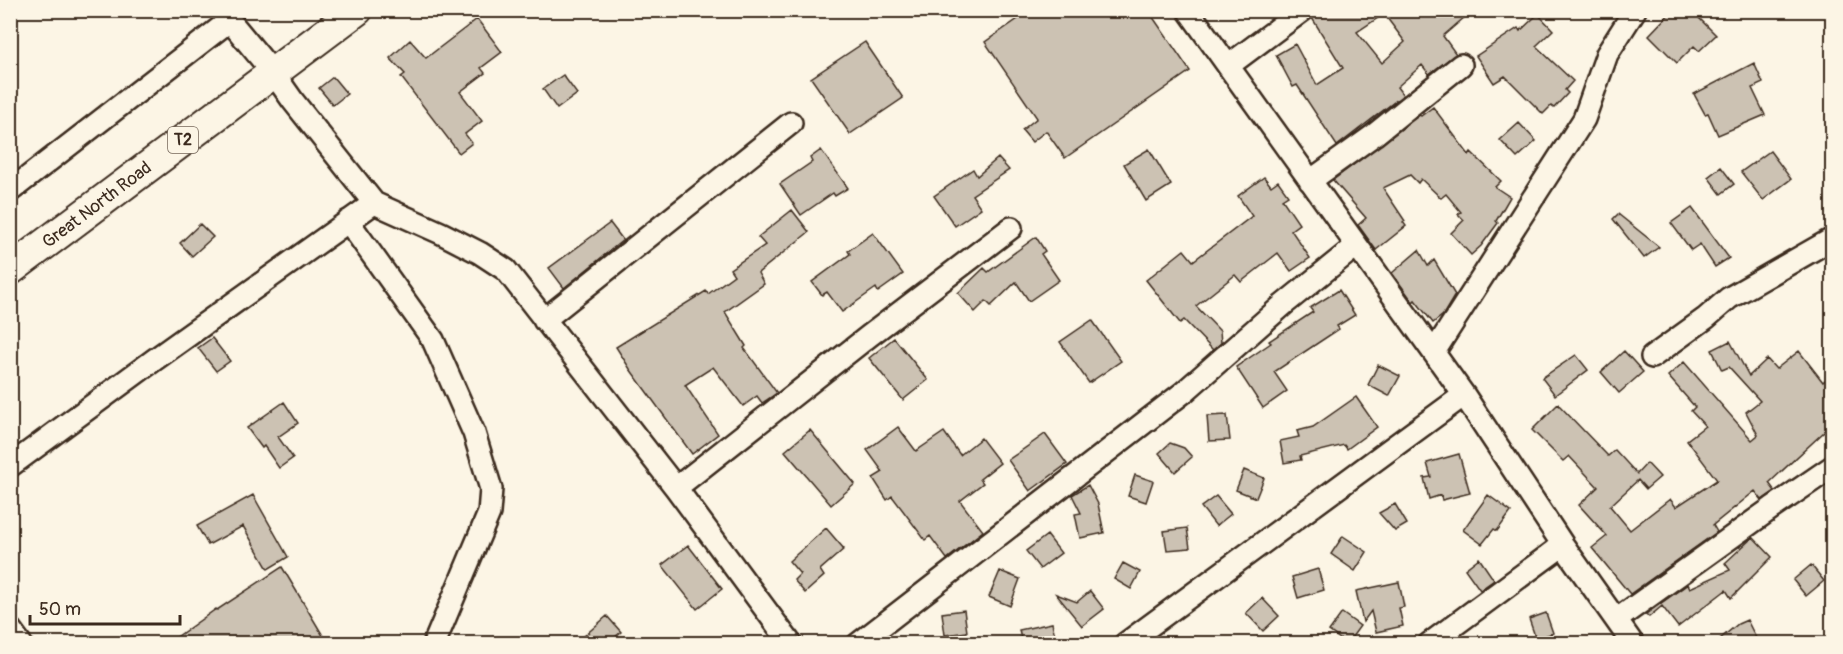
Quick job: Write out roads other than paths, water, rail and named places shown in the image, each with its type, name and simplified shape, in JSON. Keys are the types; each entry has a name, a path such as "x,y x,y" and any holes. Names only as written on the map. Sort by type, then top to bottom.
{"highway":[{"name":"Great North Road","path":"10,270 357,10"}],"street":[{"path":"1188,10 1434,352 1563,545 1634,644"},
{"path":"1228,66 1303,10"},
{"path":"1434,352 1584,119 1607,54 1635,10"},
{"path":"10,191 105,116 225,16 274,74 374,203 441,233 480,253 506,270 676,488 791,644"},
{"path":"1310,181 1374,135 1461,65"},
{"path":"544,320 791,123"},
{"path":"10,466 374,203"},
{"path":"348,221 433,340 474,433 491,489 489,513 434,644"},
{"path":"676,488 1011,228"},
{"path":"1652,357 1706,318 1729,298 1833,239"},
{"path":"858,644 1184,392 1283,305 1356,246"},
{"path":"1125,644 1464,395"},
{"path":"1616,620 1833,467"},
{"path":"1429,644 1563,545"},
{"path":"10,629 21,644"}]}
